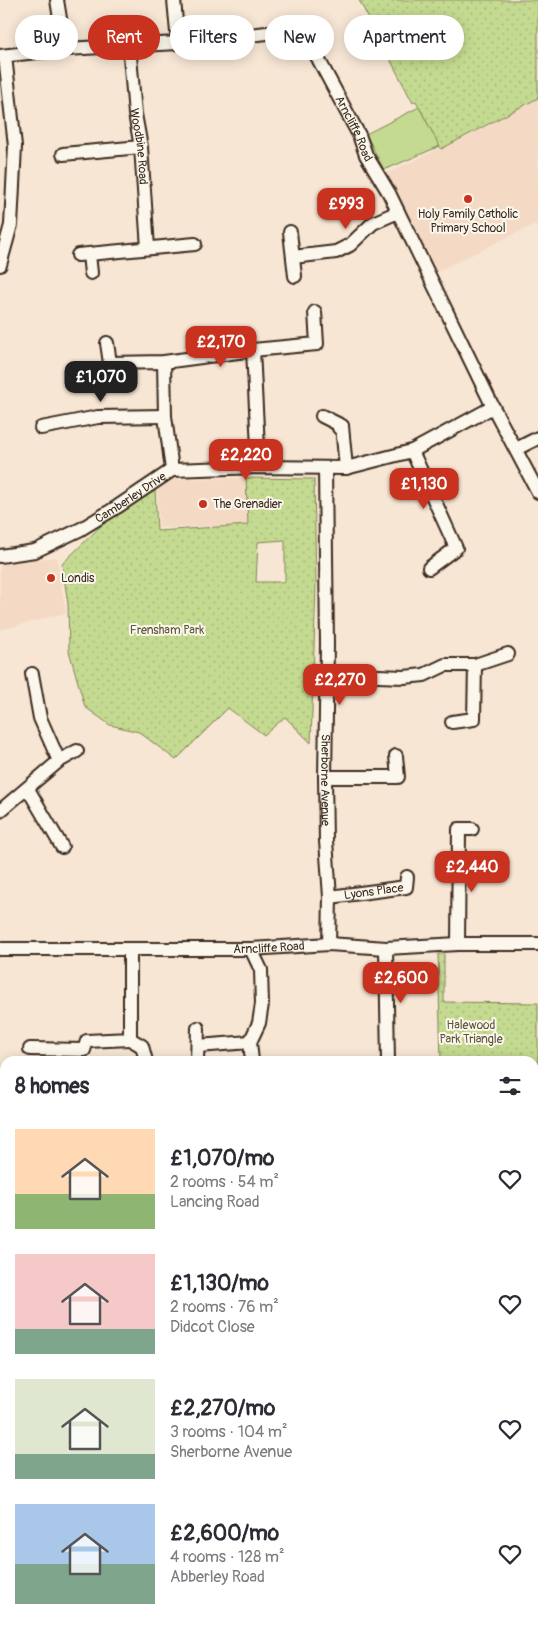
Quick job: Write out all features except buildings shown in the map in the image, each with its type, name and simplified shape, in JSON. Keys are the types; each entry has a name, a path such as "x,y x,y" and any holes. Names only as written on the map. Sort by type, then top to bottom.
{"street":[{"path":"57,0 59,15"},
{"path":"174,0 175,15"},
{"name":"Arncliffe Road","path":"255,35 287,32 299,37 314,51 359,135 366,155 398,212 493,406 538,492"},
{"path":"0,265 11,225 16,146 3,56"},
{"name":"Woodbine Road","path":"131,60 135,114 142,147 148,248"},
{"path":"63,153 142,147"},
{"path":"293,257 336,252 350,245 373,223 398,212"},
{"path":"290,232 295,276"},
{"path":"91,273 83,255 195,244"},
{"path":"106,343 110,363 164,362 253,350 318,344 315,312"},
{"path":"253,350 259,467"},
{"path":"164,362 165,416 172,470"},
{"name":"Camberley Drive","path":"0,556 35,551 82,528 172,470 259,467 346,468 412,451 493,406"},
{"path":"41,428 98,417 165,416"},
{"path":"322,416 340,427 346,468"},
{"path":"516,449 538,438"},
{"path":"412,451 456,548 429,568"},
{"name":"Sherborne Avenue","path":"325,468 326,841 330,897 329,944"},
{"path":"327,674 424,676 445,665 475,665 508,654"},
{"path":"452,722 474,719 475,665"},
{"path":"32,674 40,718 58,761"},
{"path":"0,811 28,789 58,761 77,751"},
{"path":"326,777 398,777 396,756"},
{"path":"28,789 62,847"},
{"path":"458,944 459,829 472,829"},
{"name":"Lyons Place","path":"330,897 406,887 407,877"},
{"name":"Arncliffe Road","path":"0,949 251,949 329,944 386,948 458,944 538,944"},
{"path":"386,948 388,1056"},
{"path":"130,949 130,1039"},
{"path":"251,949 261,970 262,1004 259,1022 250,1042 251,1056"},
{"path":"197,1056 198,1028"},
{"path":"30,1049 76,1056 84,1050 87,1041 130,1039 142,1046 145,1056"},
{"path":"198,1046 250,1042"}],"shaded area":[{"name":"Holy Family Catholic Primary School","path":"538,98 538,229 535,224 436,272 385,174 481,129"},
{"path":"246,478 247,525 159,528 157,489 170,479"},
{"path":"57,557 66,613 0,630 0,564"}],"green space":[{"path":"359,0 538,0 538,98 441,149 416,101 413,103 390,60 464,60 464,15 367,15"},
{"path":"419,107 440,146 384,170 366,134"},
{"name":"Frensham Park","path":"246,478 314,479 316,583 311,743 285,717 264,735 228,708 176,760 139,732 110,725 85,707 69,651 68,604 62,564 113,514 155,488 157,531 248,525","holes":["285,540 285,582 256,582 258,542"]},
{"name":"Halewood Park Triangle","path":"438,954 444,954 444,1002 538,1003 538,1056 441,1056"}],"place":[{"name":"Holy Family Catholic Primary School","path":"468,199"},
{"name":"The Grenadier","path":"203,504"},
{"name":"Londis","path":"51,578"}]}
